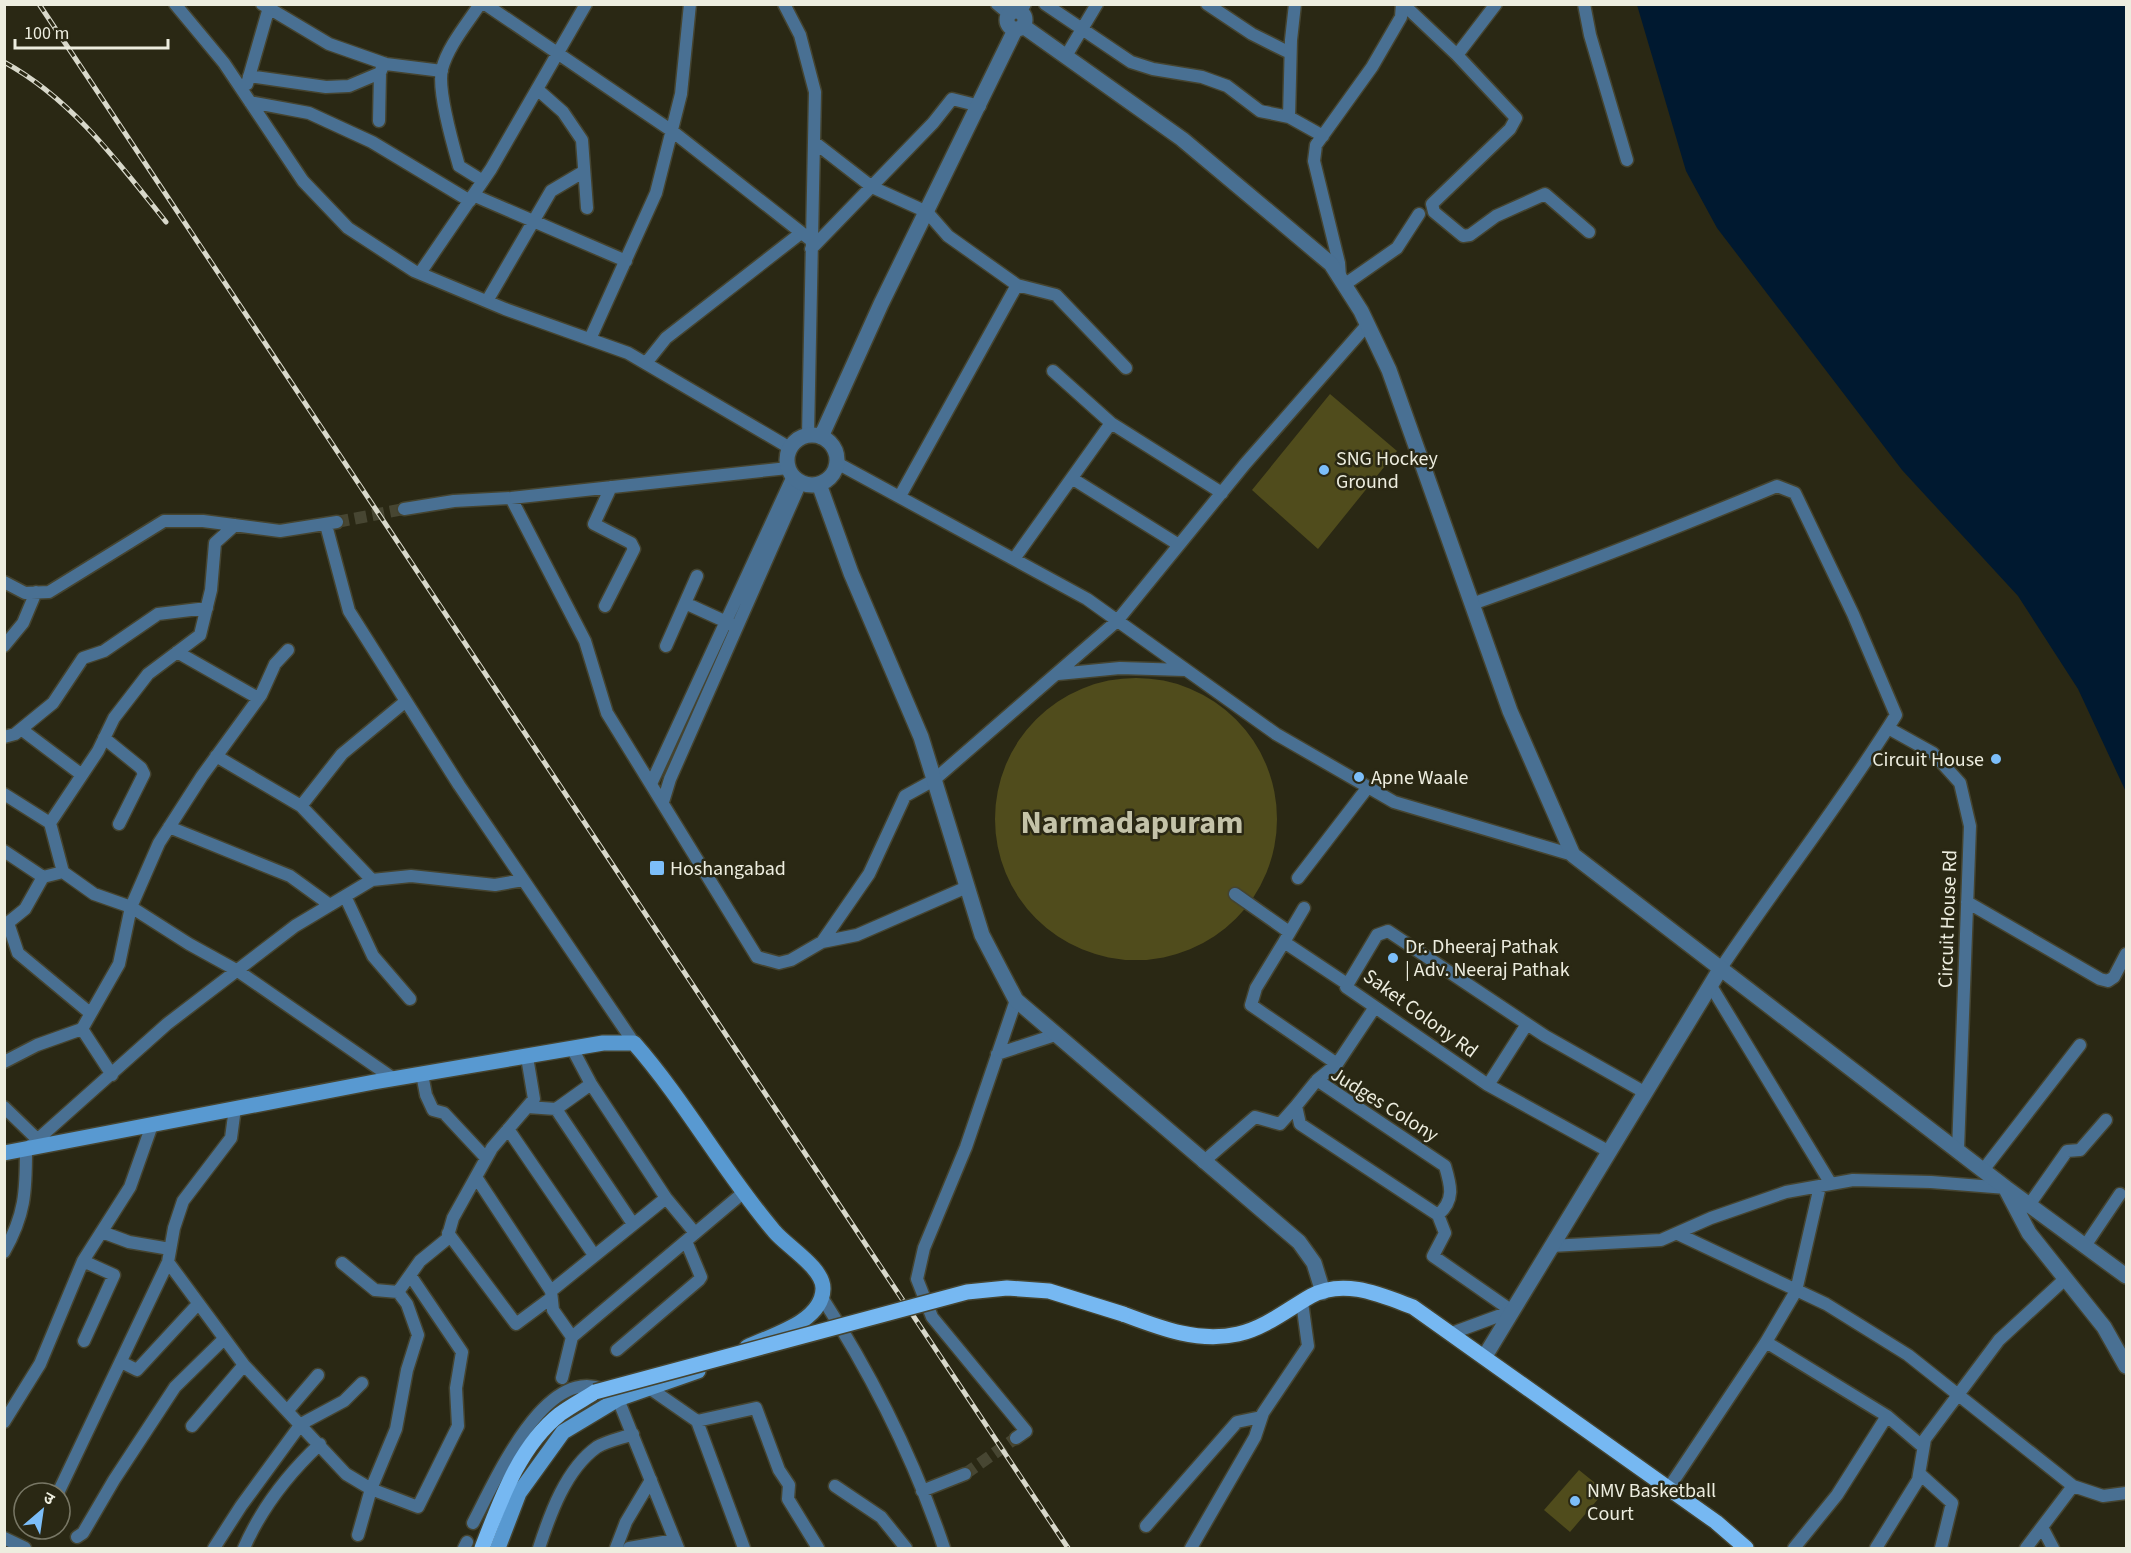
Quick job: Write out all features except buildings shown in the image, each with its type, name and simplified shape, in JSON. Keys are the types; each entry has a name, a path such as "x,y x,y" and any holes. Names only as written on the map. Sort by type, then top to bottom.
{"main road":[{"path":"4,1153 30,1146 603,1042 634,1043 661,1074 775,1232 818,1272 824,1288 818,1306 805,1320 694,1372 618,1399 563,1432 519,1493 498,1548"},
{"path":"482,1548 502,1496 543,1430 560,1414 595,1392 967,1292 1007,1288 1049,1291 1192,1336 1239,1334 1323,1292 1337,1289 1369,1290 1413,1306 1716,1522 1746,1548"}],"street":[{"path":"175,4 224,63 303,181 348,228 420,273 487,301 628,353 790,448"},
{"path":"483,181 459,166 448,129 442,71 449,51 482,4 672,131 801,233 812,245"},
{"path":"420,273 483,181 586,4"},
{"path":"590,339 656,193 681,94 690,4"},
{"path":"1045,4 1131,62 1153,69 1202,77 1227,86 1260,111 1289,117 1323,136"},
{"path":"1066,56 1097,4"},
{"path":"1208,4 1252,34 1290,53"},
{"path":"1289,117 1290,53 1295,4"},
{"path":"1457,55 1496,4"},
{"path":"1584,4 1590,35 1627,160"},
{"path":"785,5 800,35 815,92 812,245 814,436"},
{"path":"1402,5 1457,55 1516,118 1510,129 1432,204 1434,212 1463,236 1470,235 1496,216 1545,194 1589,232"},
{"path":"1342,282 1314,162 1316,145 1372,67 1401,17 1402,5"},
{"path":"247,97 249,76 267,6 329,44 382,68 442,71"},
{"path":"814,436 980,106 1015,15 1066,56 1189,145 1331,264 1367,325 1389,370 1510,711 1573,855"},
{"path":"249,76 326,87 349,86 382,68"},
{"path":"379,121 382,68"},
{"path":"537,89 563,112 582,140 587,208"},
{"path":"247,97 309,113 372,142 471,198 626,261"},
{"path":"812,245 872,187 952,99 980,106"},
{"path":"814,142 872,187 927,212 948,236 1017,285 1056,295 1126,368"},
{"path":"487,301 551,191 583,172"},
{"path":"1342,282 1396,248 1405,239 1419,214"},
{"path":"646,363 666,338 801,233"},
{"path":"900,496 1017,285"},
{"path":"822,942 869,874 905,796 934,780 1117,621 1222,493 1367,325"},
{"path":"1053,371 1112,423 1222,493"},
{"path":"1014,559 1112,423"},
{"path":"404,509 454,501 511,498 611,487 794,476 819,484 828,480 837,463 836,452 830,443 814,436 797,440 790,448 787,458 794,476 732,624 663,802"},
{"path":"837,463 1087,600 1276,734 1394,802 1573,855 2006,1188 2126,1274"},
{"path":"1073,479 1179,545"},
{"path":"819,484 851,573 921,737 982,935 1016,1000 1054,1035 1299,1242 1314,1263 1323,1292"},
{"path":"1472,604 1590,563 1650,535 1777,486 1795,493 1853,614 1896,715 1867,763 1782,878 1711,986 1644,1092 1485,1356"},
{"path":"605,606 634,549 631,543 594,524 611,487"},
{"path":"511,498 585,641 607,713 757,957 779,963 791,960 822,942 857,936 967,886"},
{"path":"4,582 25,593 49,592 164,521 235,525 280,531 332,523 349,611 523,880 634,1043"},
{"path":"50,823 82,775 114,718 148,674 200,635 211,590 214,543 235,525"},
{"path":"666,646 697,576"},
{"path":"4,646 23,623 36,592"},
{"path":"685,603 732,624"},
{"path":"4,737 15,734 52,703 83,658 104,651 158,614 207,608"},
{"path":"651,784 732,624"},
{"path":"4,1062 37,1045 82,1029 119,964 131,907 159,843 216,756 258,698 275,664 288,650"},
{"path":"177,652 258,698"},
{"path":"1058,674 1120,668 1186,670"},
{"path":"301,806 342,754 406,701"},
{"name":"Circuit House Rd","path":"1888,728 1933,753 1960,783 1970,826 1958,1150"},
{"path":"21,729 82,775"},
{"path":"104,738 141,768 144,774 119,824"},
{"path":"216,756 301,806 372,880"},
{"path":"1298,878 1368,787"},
{"path":"4,794 50,823 63,872 94,894 131,907 189,944 238,971 394,1079"},
{"path":"169,827 290,876 330,905"},
{"path":"4,851 43,877"},
{"path":"63,872 43,877 25,909 6,924 18,953 90,1014"},
{"path":"30,1146 167,1024 295,926 372,880 411,876 495,885 523,880"},
{"path":"1235,894 1347,984"},
{"path":"345,896 374,956 410,999"},
{"path":"1967,902 2100,979 2108,981 2114,977 2127,954"},
{"path":"1304,908 1256,988 1251,1005 1337,1064"},
{"name":"Saket Colony Rd","path":"1527,1024 1488,1084 1346,987 1377,935 1388,931 1527,1024 1644,1092"},
{"path":"1668,1489 1766,1342 1796,1291 1826,1185 1711,986"},
{"path":"1016,1000 966,1147 924,1248 917,1279 932,1317 1026,1431 1016,1438"},
{"path":"1317,1080 1337,1064 1375,1007"},
{"path":"82,1029 112,1075"},
{"path":"997,1054 1054,1035"},
{"path":"1984,1169 2080,1045"},
{"path":"572,1048 591,1084 690,1237 700,1276 699,1280 617,1350"},
{"path":"398,1292 420,1261 447,1239 453,1218 486,1158 534,1099 527,1057"},
{"path":"422,1074 426,1095 433,1110 444,1113 486,1158"},
{"name":"Judges Colony","path":"1203,1162 1256,1117 1281,1124 1317,1080 1445,1166 1452,1190 1446,1207 1438,1215"},
{"path":"527,1107 556,1108 591,1084"},
{"path":"1488,1084 1608,1151"},
{"path":"1296,1106 1300,1124 1438,1215 1446,1233 1433,1256 1512,1311"},
{"path":"4,1107 30,1146 26,1194 16,1232 4,1252"},
{"path":"64,1481 168,1262 183,1202 231,1138 236,1108"},
{"path":"556,1108 633,1224"},
{"path":"2029,1205 2067,1151 2080,1150 2106,1120"},
{"path":"4,1422 40,1364 83,1261 130,1187 152,1125"},
{"path":"508,1129 594,1256"},
{"path":"476,1177 551,1294 553,1310 572,1337"},
{"path":"1551,1246 1661,1240 1711,1218 1786,1192 1853,1180 2006,1188"},
{"path":"2006,1188 2029,1233 2104,1327 2127,1366"},
{"path":"562,1378 572,1337 744,1192"},
{"path":"2085,1246 2120,1194"},
{"path":"448,1233 516,1324 594,1256 666,1198"},
{"path":"102,1232 129,1242 170,1249"},
{"path":"1678,1234 1826,1304 1908,1355 2073,1486 2103,1496 2127,1493"},
{"path":"83,1261 114,1275 84,1341"},
{"path":"168,1262 244,1365 302,1424 346,1474 371,1489 418,1507 458,1426 456,1388 462,1352 410,1275"},
{"path":"342,1263 375,1290 398,1292 407,1304 418,1335 407,1370 396,1429 371,1489 358,1535"},
{"path":"1876,1548 1920,1474 1922,1446 1957,1394 2005,1333 2065,1279"},
{"path":"821,1296 852,1344 893,1422 944,1548"},
{"path":"1191,1548 1255,1437 1261,1417 1308,1346 1302,1302"},
{"path":"121,1362 137,1370 198,1304"},
{"path":"1452,1333 1512,1311"},
{"path":"77,1537 84,1533 114,1480 175,1387 224,1339"},
{"path":"1766,1342 1887,1416 1922,1446"},
{"path":"192,1426 244,1365"},
{"path":"288,1410 318,1375"},
{"path":"214,1548 241,1506 302,1424 344,1401 362,1383"},
{"path":"473,1523 514,1444 536,1415 555,1399 588,1386 610,1392 618,1399 676,1544 629,1548"},
{"path":"648,1387 697,1421 744,1548"},
{"path":"697,1421 756,1408 779,1470 789,1485 788,1499 818,1548"},
{"path":"1794,1548 1837,1495 1887,1416"},
{"path":"1146,1527 1237,1422 1261,1417"},
{"path":"539,1548 548,1522 574,1472 597,1448 633,1434"},
{"path":"244,1548 252,1530 289,1475 320,1444"},
{"path":"922,1491 965,1474"},
{"path":"1920,1474 1952,1503 1941,1548"},
{"path":"616,1548 626,1522 651,1480"},
{"path":"835,1486 881,1516 906,1548"},
{"path":"2026,1548 2043,1529 2073,1486"},
{"path":"2043,1529 2053,1548"},
{"path":"4,1538 25,1548"}],"shaded area":[{"name":"SNG Hockey Ground","path":"1330,394 1397,451 1318,549 1252,490"},
{"path":"1136,678 1163,681 1190,689 1225,710 1245,730 1260,753 1271,778 1277,819 1274,846 1266,873 1245,908 1225,928 1202,943 1177,954 1136,960 1109,957 1082,949 1047,928 1027,908 1012,885 1001,860 995,819 998,792 1006,765 1027,730 1047,710 1070,695 1095,684"},
{"name":"NMV Basketball Court","path":"1579,1470 1605,1491 1570,1532 1544,1510"}],"water":[{"path":"1637,5 2126,5 2126,792 2078,689 2018,596 1902,470 1717,228 1686,171"}],"tunnel":[{"path":"337,522 404,509"},
{"path":"965,1474 1016,1438"}],"railway":[{"path":"39,4 1068,1548"},
{"path":"4,62 29,77 73,113 112,155 166,222"}],"place":[{"name":"SNG Hockey Ground","path":"1324,470"},
{"name":"Circuit House","path":"1996,759"},
{"name":"Apne Waale","path":"1359,777"},
{"name":"Hoshangabad","path":"657,868"},
{"name":"Dr. Dheeraj Pathak | Adv. Neeraj Pathak","path":"1393,958"},
{"name":"NMV Basketball Court","path":"1575,1501"}],"district":[{"name":"Narmadapuram","path":"1132,822"}]}
